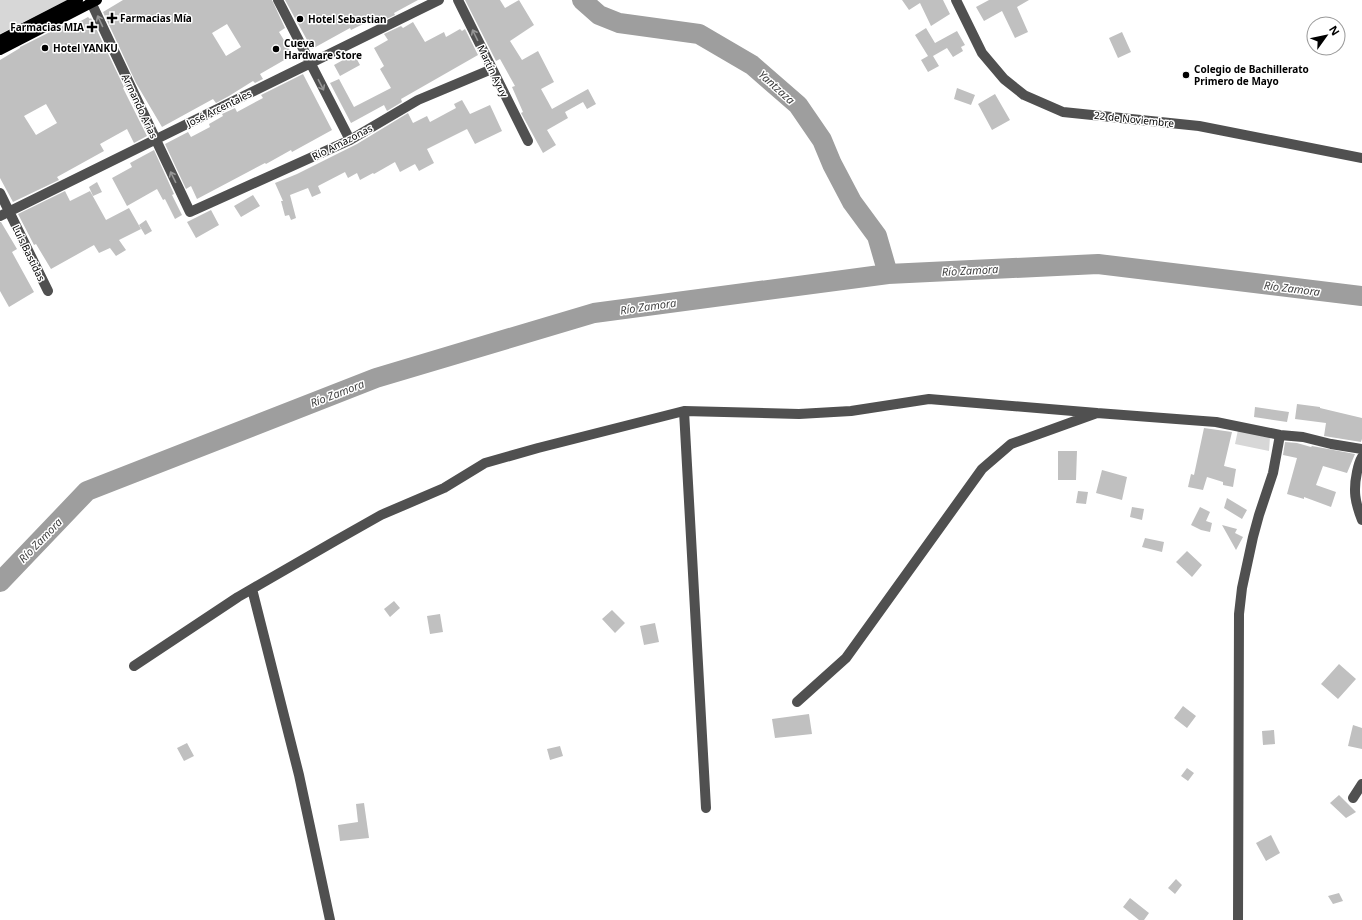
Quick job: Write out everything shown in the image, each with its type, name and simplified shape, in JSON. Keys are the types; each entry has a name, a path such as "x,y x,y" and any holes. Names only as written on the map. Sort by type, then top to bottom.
{"main road":[{"path":"0,40 78,0"},
{"path":"0,50 93,1"}],"street":[{"path":"278,0 350,140"},
{"name":"José Arcentales","path":"4,213 439,0"},
{"name":"Martín Ayuy","path":"458,0 528,141"},
{"name":"22 de Noviembre","path":"956,0 982,53 1004,79 1024,95 1063,112 1199,126 1362,158"},
{"name":"Armando Arias","path":"93,1 155,139 190,212"},
{"name":"Río Amazonas","path":"190,212 350,140 418,100 492,69"},
{"name":"Luis Bastidas","path":"0,193 4,213 48,291"},
{"path":"134,666 252,589 381,515 444,488 485,463 684,411 799,414 851,411 929,399 1216,422 1362,449"},
{"path":"684,411 706,808"},
{"path":"797,702 846,658 982,469 1011,444 1097,413"},
{"path":"1238,920 1239,614 1251,543 1258,515 1273,473 1280,435"},
{"path":"1362,457 1359,461 1354,486 1355,497 1362,520"},
{"path":"252,589 299,775 330,920"},
{"path":"1353,798 1362,784"}],"shaded area":[{"path":"0,0 67,0 0,34"},
{"path":"1238,430 1270,437 1269,451 1235,444"}],"building":[{"path":"123,0 272,0 285,28 279,32 293,55 260,74 263,79 255,83 253,81 216,103 213,99 162,127 136,83 103,12","holes":["227,24 241,47 226,56 212,33"]},
{"path":"285,0 418,0 394,13 395,15 378,23 375,18 351,30 350,28 312,49"},
{"path":"465,0 500,0 505,8 519,0 534,25 510,41 522,60 538,51 554,82 541,89 552,109 588,89 596,104 587,109 583,102 565,112 568,118 547,130 556,145 543,153 521,113 523,112 512,87 515,86 500,59 496,61"},
{"path":"902,0 943,0 950,14 931,26 920,3 909,10"},
{"path":"989,0 1029,0 1017,7 1028,32 1015,38 1002,11 984,21 976,7"},
{"path":"88,17 90,19 91,18 147,136 134,143 127,129 100,144 104,151 57,177 59,180 13,202 0,178 0,60 20,47 66,24 68,28","holes":["46,104 57,123 36,135 24,116"]},
{"path":"413,22 425,42 444,32 446,37 460,29 462,31 465,29 478,55 401,99 402,102 387,111 384,105 351,123 330,83 339,79 354,107 391,88 380,69 384,66 374,48 388,40 384,34 401,26 403,28"},
{"path":"926,28 935,43 957,31 965,45 961,47 963,51 953,57 947,48 933,56 939,66 928,72 921,60 928,56 915,35"},
{"path":"1122,32 1131,52 1118,58 1109,38"},
{"path":"354,54 360,65 340,76 334,65"},
{"path":"303,74 332,130 292,152 291,150 197,199 191,186 186,189 165,144 188,132 191,137 210,127 209,124 223,116 222,114 235,108 237,112 263,98 261,95"},
{"path":"957,88 975,95 971,105 954,99"},
{"path":"995,94 1010,120 992,130 978,104"},
{"path":"462,100 470,114 490,105 502,131 475,144 467,129 427,149 434,163 419,171 415,164 400,172 395,162 360,180 357,173 348,178 345,172 318,186 321,193 312,197 308,188 290,195 296,218 291,220 289,215 285,216 281,201 283,201 275,183 297,174 357,144 408,113 413,123 427,116 430,122 456,108 454,104"},
{"path":"154,150 174,194 172,195 182,215 175,219 165,199 163,200 157,189 127,206 112,178 132,167 130,163"},
{"path":"97,182 102,192 93,196 89,187"},
{"path":"65,191 70,201 90,191 106,220 129,208 141,229 119,240 126,250 116,256 110,248 99,253 94,245 51,269 36,244 34,245 18,214"},
{"path":"253,195 260,206 241,217 234,206"},
{"path":"211,210 219,225 196,238 187,222"},
{"path":"146,220 152,231 145,235 139,225"},
{"path":"0,222 17,249 12,252 34,292 9,307 0,291"},
{"path":"1297,404 1320,407 1362,418 1361,442 1324,436 1326,423 1295,419"},
{"path":"1255,407 1289,412 1287,422 1254,417"},
{"path":"1204,428 1232,432 1224,466 1236,469 1233,487 1223,485 1223,482 1207,477 1203,490 1188,487 1191,474 1194,475"},
{"path":"1285,442 1355,454 1347,473 1323,466 1316,485 1336,492 1331,507 1304,497 1304,499 1287,494 1297,458 1283,455"},
{"path":"1058,451 1077,451 1076,480 1058,480"},
{"path":"1102,470 1127,477 1122,500 1096,493"},
{"path":"1078,491 1088,492 1086,504 1076,503"},
{"path":"1227,498 1247,510 1242,519 1224,508"},
{"path":"1132,507 1144,509 1142,520 1130,517"},
{"path":"1200,507 1210,512 1206,521 1212,523 1210,532 1201,530 1191,525"},
{"path":"1222,525 1237,529 1235,533 1243,537 1236,550"},
{"path":"1145,538 1164,542 1162,552 1142,547"},
{"path":"1187,551 1202,565 1192,577 1176,562"},
{"path":"394,601 400,608 390,617 384,609"},
{"path":"612,610 625,623 615,633 602,619"},
{"path":"440,614 443,632 430,634 427,616"},
{"path":"655,623 659,642 644,645 640,626"},
{"path":"1339,664 1356,679 1338,699 1321,684"},
{"path":"1183,706 1196,716 1187,728 1174,718"},
{"path":"809,714 812,734 775,738 772,719"},
{"path":"1353,725 1362,728 1362,749 1348,746"},
{"path":"1274,730 1275,744 1263,745 1262,731"},
{"path":"187,743 194,756 184,761 177,748"},
{"path":"560,746 563,756 550,760 547,749"},
{"path":"1187,768 1194,773 1188,781 1181,776"},
{"path":"1339,795 1356,812 1346,818 1330,803"},
{"path":"364,803 369,838 340,841 338,825 358,822 356,804"},
{"path":"1271,835 1280,853 1266,861 1256,843"},
{"path":"1176,879 1182,885 1175,894 1168,888"},
{"path":"1339,893 1343,901 1333,904 1328,896"},
{"path":"1130,898 1149,913 1144,920 1139,920 1123,907"}],"waterway":[{"name":"Yantzaza","path":"582,0 599,15 619,23 699,34 752,65 798,105 822,140 832,164 852,202 877,236 888,274"},
{"name":"Río Zamora","path":"0,582 87,491 376,378 594,313 888,274 1098,264 1362,296"}],"place":[{"name":"Farmacias Mía","path":"112,18"},
{"name":"Hotel Sebastian","path":"300,19"},
{"name":"Farmacias MIA","path":"92,27"},
{"name":"Hotel YANKU","path":"45,48"},
{"name":"Cueva Hardware Store","path":"276,49"},
{"name":"Colegio de Bachillerato Primero de Mayo","path":"1186,75"}]}
